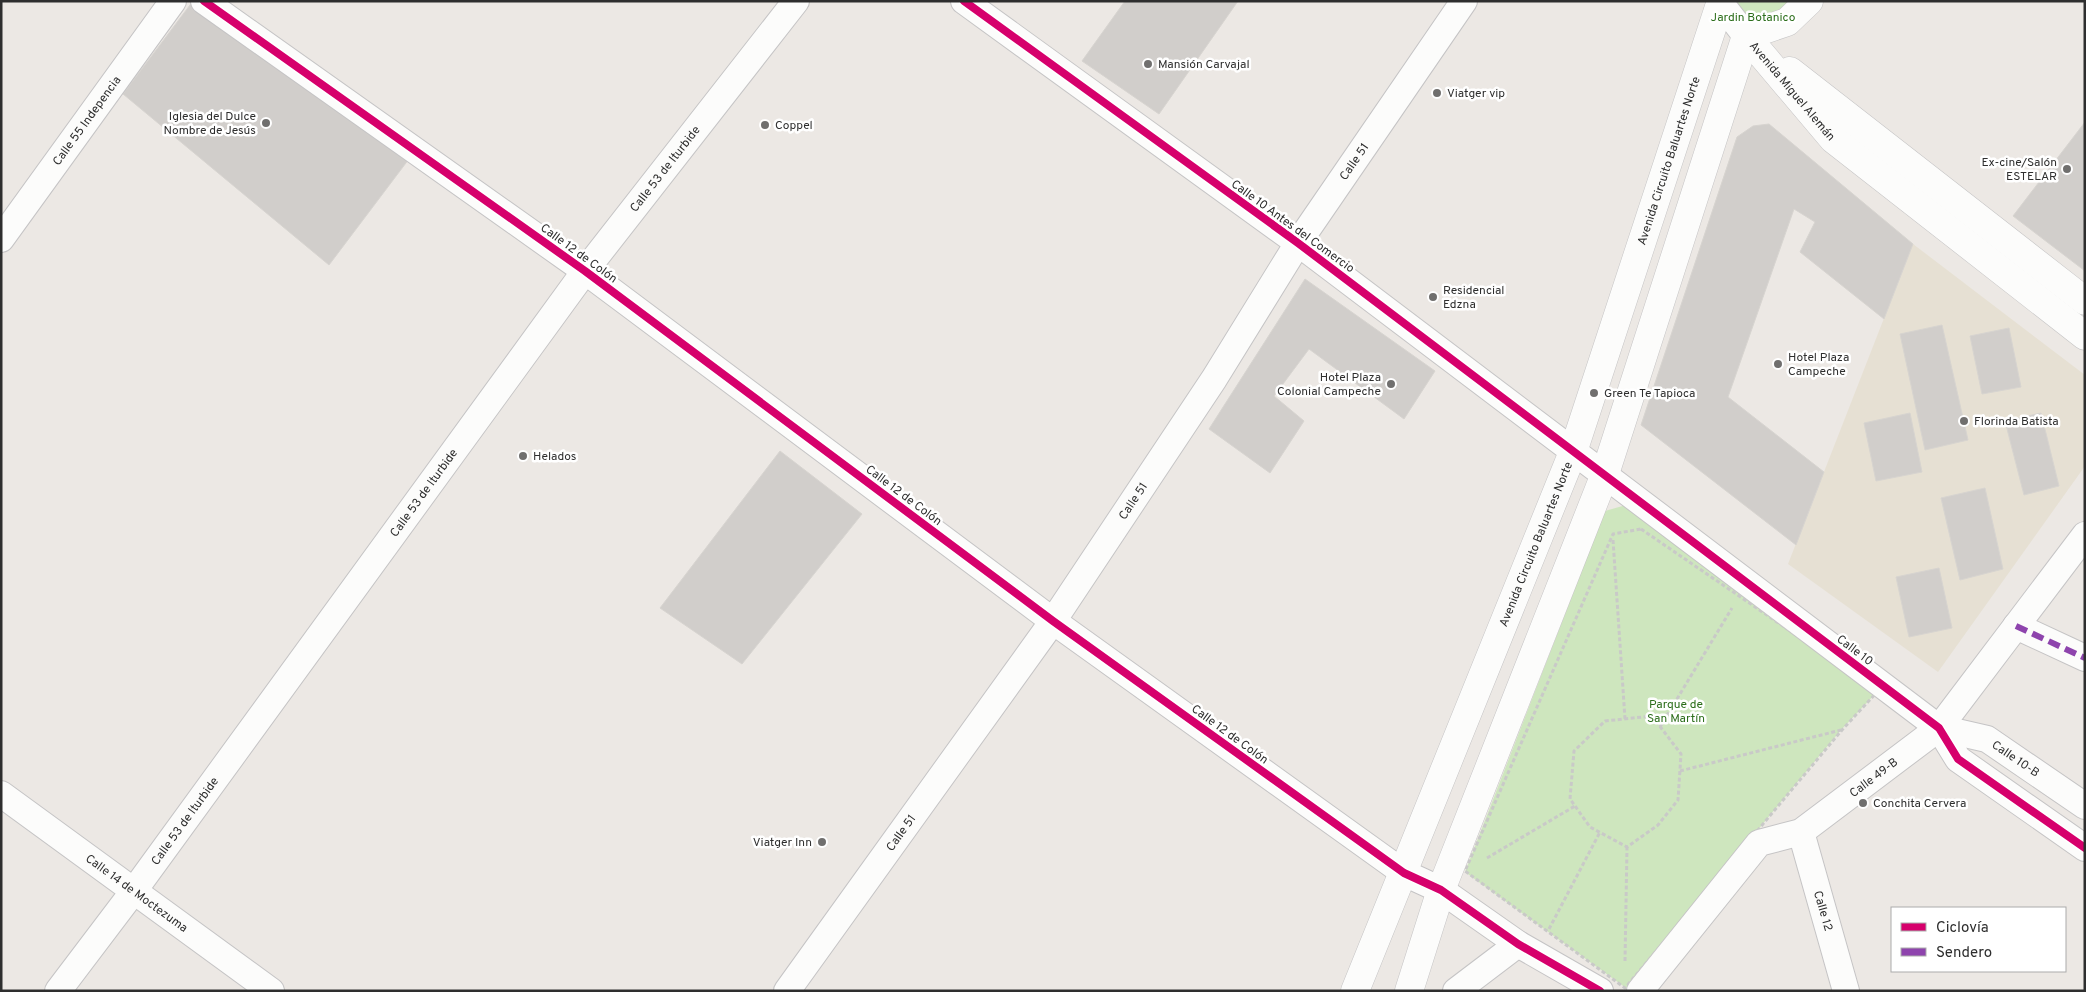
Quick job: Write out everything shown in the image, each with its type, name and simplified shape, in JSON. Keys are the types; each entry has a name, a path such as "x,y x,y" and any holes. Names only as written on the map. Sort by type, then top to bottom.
{"main road":[{"path":"1409,991 1441,890 1605,474 1746,36 1787,22 1810,1"},
{"name":"Avenida Circuito Baluartes Norte","path":"1355,991 1573,452 1720,2"},
{"name":"Avenida Miguel Alemán","path":"1746,36 2085,301"},
{"name":"Avenida Miguel Alemán","path":"1746,36 1833,139 2085,336"}],"street":[{"name":"Calle 55 Indepencia","path":"1,239 173,1"},
{"name":"Calle 12 de Colón","path":"204,1 585,270 1052,621 1404,873 1441,890 1518,944 1600,991"},
{"name":"Calle 53 de Iturbide","path":"58,991 133,892 585,270 796,1"},
{"name":"Calle 10 Antes del Comercio","path":"964,1 1298,243 1573,452 1605,474"},
{"name":"Calle 51","path":"787,991 1052,621 1214,379 1298,243 1464,1"},
{"path":"1720,2 1746,36"},
{"name":"Calle 10","path":"1605,474 1940,728 1958,759 2085,848"},
{"name":"Calle 49-B","path":"1630,986 1759,843 1802,832 1940,728 2085,535"},
{"path":"2016,626 2085,658"},
{"name":"Calle 10-B","path":"1940,728 1987,739 2085,806"},
{"name":"Calle 14 de Moctezuma","path":"1,794 271,991"},
{"name":"Calle 12","path":"1802,832 1846,991"},
{"path":"1456,991 1518,944"}],"path":[{"path":"1465,871 1548,931 1630,986 1842,730 1878,691 1641,529 1613,534"},
{"path":"1613,534 1625,719"},
{"path":"1465,871 1613,534"},
{"path":"1660,727 1738,596"},
{"path":"1652,716 1681,754 1678,800 1658,825 1627,847 1590,827 1570,799 1574,751 1605,720 1652,716"},
{"path":"1680,772 1842,730"},
{"path":"1482,861 1575,806"},
{"path":"1548,931 1600,832"},
{"path":"1625,969 1627,847"},
{"path":"1465,871 1474,866"}],"shaded area":[{"name":"Florinda Batista","path":"1913,244 2085,375 2085,466 1938,672 1788,564"}],"green space":[{"name":"Jardin Botanico","path":"1721,1 1809,1 1746,36"},
{"name":"Parque de San Martín","path":"1626,505 1878,691 1841,730 1626,988 1465,872 1605,511"}],"building":[{"name":"Iglesia del Dulce Nombre de Jesús","path":"193,1 415,151 329,265 123,94"},
{"path":"1125,1 1238,1 1159,114 1082,61"},
{"name":"Ex-cine/Salón ESTELAR","path":"2085,122 2085,271 2013,216"},
{"path":"1769,124 1913,244 1884,319 1800,252 1815,222 1794,209 1728,397 1824,472 1796,545 1641,425 1737,137 1753,126"},
{"name":"Hotel Plaza Colonial Campeche","path":"1305,279 1435,371 1404,419 1309,349 1274,396 1304,421 1270,473 1209,429"},
{"path":"1942,325 1968,440 1925,450 1900,334"},
{"path":"2009,328 2021,387 1982,394 1970,336"},
{"path":"1910,413 1922,472 1876,481 1864,423"},
{"path":"2041,413 2059,486 2024,495 2005,421"},
{"path":"780,451 862,514 742,664 660,608"},
{"path":"1985,488 2003,569 1960,580 1941,498"},
{"path":"1939,568 1952,628 1909,637 1896,577"}],"marked path":[{"path":"2016,626 2085,658"}],"cycle path":[{"path":"204,1 585,271 1053,621 1404,873 1441,890 1518,944 1600,991"},
{"path":"964,1 1298,243 1939,728 1958,759 2085,848"}],"place":[{"name":"Mansión Carvajal","path":"1148,64"},
{"name":"Viatger vip","path":"1437,93"},
{"name":"Iglesia del Dulce Nombre de Jesús","path":"266,123"},
{"name":"Coppel","path":"765,125"},
{"name":"Ex-cine/Salón ESTELAR","path":"2067,169"},
{"name":"Residencial Edzna","path":"1433,297"},
{"name":"Hotel Plaza Campeche","path":"1778,364"},
{"name":"Hotel Plaza Colonial Campeche","path":"1391,384"},
{"name":"Green Te Tapioca","path":"1594,393"},
{"name":"Florinda Batista","path":"1964,421"},
{"name":"Helados","path":"523,456"},
{"name":"Conchita Cervera","path":"1863,803"},
{"name":"Viatger Inn","path":"822,842"}]}
